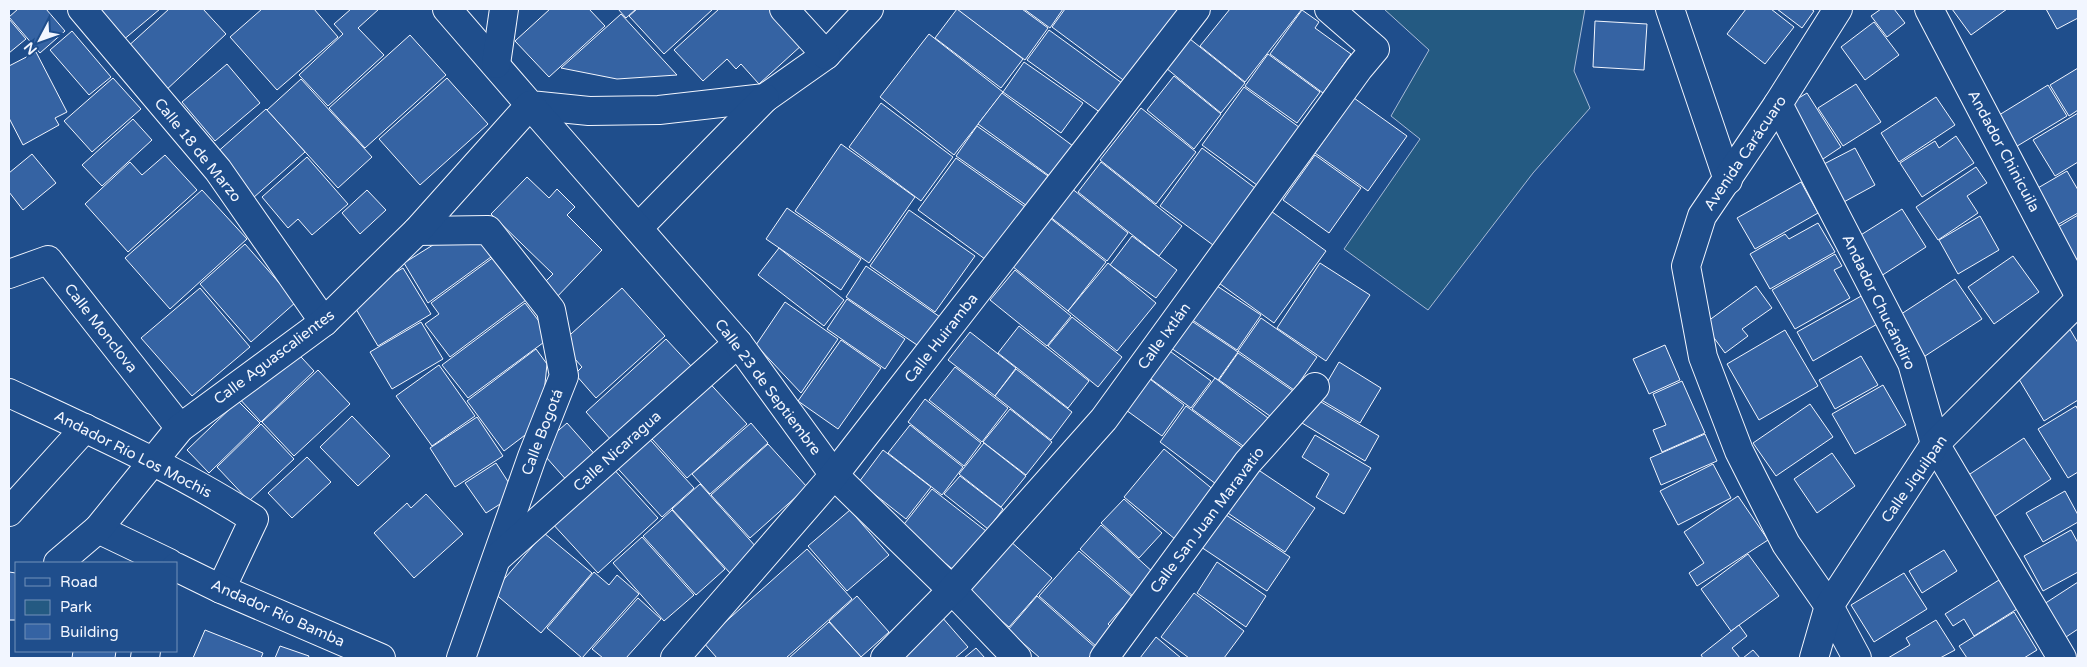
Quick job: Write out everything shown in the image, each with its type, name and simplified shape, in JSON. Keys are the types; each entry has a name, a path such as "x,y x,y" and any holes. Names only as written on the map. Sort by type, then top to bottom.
{"street":[{"name":"Calle 18 de Marzo","path":"82,9 218,170 324,322"},
{"name":"Calle 23 de Septiembre","path":"447,9 468,20 496,64 530,105 738,343 834,475 952,590 1017,658"},
{"path":"496,64 504,9"},
{"path":"784,9 826,55"},
{"path":"638,228 764,98 826,55 868,9"},
{"name":"Calle Huiramba","path":"675,658 834,475 1196,9"},
{"name":"Calle Ixtlán","path":"885,658 952,590 1104,419 1359,68 1375,49 1328,9"},
{"path":"1670,9 1728,180"},
{"name":"Avenida Carácuaro","path":"1838,9 1778,104 1702,216 1686,266 1703,357 1739,452 1782,536 1829,606 1857,658"},
{"name":"Andador Chinicuila","path":"1929,9 2078,293"},
{"path":"530,105 589,111 659,110 764,98"},
{"name":"Andador Chucándiro","path":"1778,104 1912,363 1935,444 2062,658"},
{"name":"Calle Aguascalientes","path":"59,562 98,529 180,428 324,322 417,231 530,105"},
{"name":"Calle Bogotá","path":"417,231 488,230 550,310 564,376 532,457 461,658"},
{"name":"Calle Monclova","path":"9,274 48,260 180,428"},
{"name":"Calle Jiquilpan","path":"1814,658 1829,606 1935,444 2078,301"},
{"name":"Calle Nicaragua","path":"496,558 738,343"},
{"name":"Calle San Juan Maravatío","path":"1104,658 1248,462 1316,387"},
{"name":"Andador Río Los Mochis","path":"9,393 85,428 224,500 254,519 221,589"},
{"path":"9,512 85,428"},
{"name":"Andador Río Bamba","path":"98,529 164,562"},
{"name":"Andador Río Bamba","path":"178,569 381,658"}],"green space":[{"path":"1384,9 1585,9 1574,71 1590,108 1533,173 1428,310 1344,249 1420,139 1391,116 1429,50"}],"building":[{"path":"18,9 46,9 65,31 40,53 9,17"},
{"path":"94,9 160,9 122,41"},
{"path":"169,9 203,9 226,34 164,92 125,49"},
{"path":"262,9 314,9 338,37 277,90 230,37"},
{"path":"351,9 379,9 358,28 384,55 328,106 299,75 343,34 334,24"},
{"path":"550,9 589,9 605,26 549,77 515,41"},
{"path":"618,9 636,9 626,18"},
{"path":"637,9 713,9 664,54 629,16"},
{"path":"719,9 771,9 803,44 759,84 741,64 736,69 727,59 703,81 674,50"},
{"path":"956,9 1022,9 1048,28 1025,60"},
{"path":"957,9 1023,59 1001,88 935,38"},
{"path":"1024,9 1063,9 1050,28"},
{"path":"1065,9 1186,9 1130,85 1052,27"},
{"path":"1230,9 1302,9 1245,82 1200,46"},
{"path":"1746,9 1771,9 1794,27 1765,64 1727,34"},
{"path":"1777,9 1811,9 1814,11 1802,28"},
{"path":"1881,9 1894,9 1905,23 1887,37 1871,16"},
{"path":"1952,9 2007,9 1971,35"},
{"path":"2046,9 2078,9 2078,18 2057,29"},
{"path":"1302,10 1319,22 1315,28 1351,54 1323,93 1270,54"},
{"path":"621,14 677,75 617,79 561,68"},
{"path":"9,19 26,39 9,53"},
{"path":"1595,21 1647,24 1644,70 1593,67"},
{"path":"1874,22 1899,55 1865,80 1841,47"},
{"path":"1049,30 1122,83 1101,113 1027,60"},
{"path":"72,31 111,77 89,95 50,50"},
{"path":"929,34 1003,92 954,155 880,97"},
{"path":"410,35 446,75 365,148 329,108"},
{"path":"1190,39 1245,83 1221,113 1166,68"},
{"path":"36,52 67,112 55,118 59,125 23,145 9,118 9,66"},
{"path":"1268,54 1320,92 1297,123 1245,86"},
{"path":"1024,62 1083,103 1061,133 1003,92"},
{"path":"227,64 260,103 215,141 182,102"},
{"path":"2078,68 2078,110 2069,116 2050,85"},
{"path":"1174,76 1221,114 1194,149 1147,110"},
{"path":"113,78 141,109 92,152 64,121"},
{"path":"447,78 488,124 420,185 379,139"},
{"path":"301,79 372,157 338,188 267,110"},
{"path":"1856,84 1881,122 1843,146 1818,108"},
{"path":"2048,85 2067,116 2009,151 1991,120"},
{"path":"1244,87 1303,130 1261,188 1202,145"},
{"path":"1002,93 1077,149 1055,180 978,124"},
{"path":"1807,93 1841,147 1817,163 1782,108"},
{"path":"1936,97 1955,125 1899,162 1881,133"},
{"path":"1354,98 1407,136 1368,191 1315,153"},
{"path":"881,103 953,157 921,201 849,147"},
{"path":"1141,108 1196,152 1156,204 1100,160"},
{"path":"266,109 305,152 253,198 214,155"},
{"path":"2078,113 2078,162 2055,176 2033,140"},
{"path":"133,119 152,140 102,186 82,165"},
{"path":"977,126 1048,176 1027,206 956,156"},
{"path":"1956,136 1974,163 1922,197 1900,163 1935,141 1939,148"},
{"path":"841,144 915,197 869,263 795,211"},
{"path":"1202,148 1255,188 1213,245 1160,206"},
{"path":"1855,148 1875,185 1842,203 1822,165"},
{"path":"32,154 56,183 23,210 9,192 9,173"},
{"path":"165,155 197,190 128,252 85,204 130,162 142,175"},
{"path":"1315,155 1361,188 1329,233 1283,200"},
{"path":"307,157 348,204 312,235 298,219 288,228 262,197"},
{"path":"956,158 1028,209 989,262 918,210"},
{"path":"1101,162 1182,226 1159,256 1078,192"},
{"path":"1976,167 1987,183 1967,196 1978,213 1938,240 1916,207"},
{"path":"2067,171 2078,190 2078,213 2052,228 2031,192"},
{"path":"527,177 549,198 557,189 575,207 567,215 602,250 553,301 540,287 553,274 491,214"},
{"path":"1801,182 1818,213 1755,249 1737,218"},
{"path":"1071,188 1128,233 1107,261 1049,216"},
{"path":"202,190 247,239 170,309 125,258"},
{"path":"367,190 386,210 360,234 342,213"},
{"path":"1264,206 1326,251 1274,323 1212,278"},
{"path":"787,208 861,259 841,290 766,239"},
{"path":"1902,209 1926,247 1881,276 1856,238"},
{"path":"909,210 975,256 935,312 870,266"},
{"path":"2078,215 2078,258 2072,262 2053,230"},
{"path":"1980,216 1999,250 1958,274 1939,240"},
{"path":"1050,218 1106,262 1068,311 1012,266"},
{"path":"1818,223 1835,252 1770,289 1750,254 1785,234 1789,239"},
{"path":"449,235 502,249 428,303 404,263"},
{"path":"1132,236 1177,270 1156,298 1110,265"},
{"path":"245,244 296,302 251,342 200,284"},
{"path":"779,248 844,300 824,326 758,275"},
{"path":"502,251 534,294 450,357 425,324 439,314 431,303"},
{"path":"1835,254 1842,266 1834,270 1850,298 1795,329 1772,290"},
{"path":"2013,256 2039,292 1994,324 1968,287"},
{"path":"1108,263 1156,303 1117,351 1068,311"},
{"path":"1320,263 1370,295 1326,361 1277,328"},
{"path":"866,266 943,319 923,349 846,297"},
{"path":"403,268 431,314 378,346 350,299"},
{"path":"1015,270 1071,316 1047,346 990,300"},
{"path":"1955,279 1982,319 1919,360 1892,320"},
{"path":"1211,282 1261,315 1237,350 1188,317"},
{"path":"1756,286 1772,308 1742,329 1748,336 1725,353 1704,324"},
{"path":"200,288 250,347 192,396 141,338"},
{"path":"622,288 665,336 596,398 575,374 582,367 561,343"},
{"path":"1863,295 1879,323 1813,361 1797,332"},
{"path":"847,299 905,339 885,369 827,329"},
{"path":"785,302 838,339 801,393 756,345"},
{"path":"525,303 551,337 468,398 442,365"},
{"path":"1072,317 1122,357 1098,387 1048,346"},
{"path":"1187,318 1238,352 1218,380 1168,346"},
{"path":"1261,318 1317,357 1294,390 1238,351"},
{"path":"2065,321 2078,343 2078,400 2044,421 2017,376"},
{"path":"421,322 443,359 392,389 370,352"},
{"path":"1019,326 1089,381 1068,408 998,353"},
{"path":"1785,330 1818,386 1759,420 1727,364"},
{"path":"970,332 1016,368 995,396 948,360"},
{"path":"666,339 692,367 612,441 586,412"},
{"path":"841,340 881,368 838,429 798,401"},
{"path":"1665,345 1680,380 1649,394 1633,359"},
{"path":"291,346 314,371 261,422 237,396"},
{"path":"536,349 547,364 541,423 504,451 467,401"},
{"path":"1167,349 1211,381 1191,408 1148,377"},
{"path":"1238,353 1296,393 1277,421 1219,380"},
{"path":"1861,356 1878,385 1835,409 1819,380"},
{"path":"1339,362 1381,388 1360,423 1318,398"},
{"path":"439,365 475,416 432,446 396,396"},
{"path":"955,367 1008,408 982,442 929,400"},
{"path":"1016,369 1072,412 1051,440 995,396"},
{"path":"318,370 350,404 294,456 262,422"},
{"path":"1142,373 1184,405 1162,436 1119,405"},
{"path":"704,377 747,424 687,478 644,430"},
{"path":"1215,378 1272,421 1250,451 1192,409"},
{"path":"1682,381 1705,433 1662,452 1653,430 1666,425 1653,394"},
{"path":"1883,385 1906,425 1855,454 1832,414"},
{"path":"925,399 981,443 964,466 908,422"},
{"path":"1316,399 1379,436 1365,461 1302,423"},
{"path":"238,401 260,423 209,473 187,450"},
{"path":"1810,404 1833,437 1776,476 1753,443"},
{"path":"1186,406 1251,454 1224,490 1160,442"},
{"path":"2076,406 2078,410 2078,472 2068,478 2038,429"},
{"path":"1010,409 1052,442 1026,475 983,442"},
{"path":"352,416 390,456 358,486 320,447"},
{"path":"477,417 503,456 455,487 430,448"},
{"path":"567,423 598,458 569,483 538,448"},
{"path":"751,423 768,443 710,494 692,474"},
{"path":"261,424 294,459 249,501 217,467"},
{"path":"910,425 963,467 942,495 888,453"},
{"path":"643,432 694,488 662,517 611,461"},
{"path":"1705,434 1717,461 1661,485 1650,458"},
{"path":"1315,435 1371,468 1344,514 1316,497 1329,474 1302,457"},
{"path":"2024,438 2051,479 1988,521 1961,480"},
{"path":"984,443 1026,476 1001,507 959,474"},
{"path":"768,444 807,487 750,538 711,495"},
{"path":"1164,449 1221,496 1181,544 1124,497"},
{"path":"883,450 931,487 906,519 859,482"},
{"path":"1832,453 1855,486 1817,513 1794,479"},
{"path":"307,457 331,482 292,518 268,493"},
{"path":"496,463 516,494 486,513 465,483"},
{"path":"1713,464 1731,498 1678,525 1660,491"},
{"path":"610,465 658,518 598,573 550,521"},
{"path":"1254,467 1315,508 1285,552 1225,511"},
{"path":"960,476 1003,509 988,529 944,494"},
{"path":"700,484 757,548 730,573 672,509"},
{"path":"932,489 986,531 955,571 901,528"},
{"path":"2065,491 2078,515 2078,522 2043,542 2026,513"},
{"path":"426,494 463,534 414,578 374,533 407,503 411,508"},
{"path":"1738,496 1768,540 1697,586 1689,573 1704,563 1684,532"},
{"path":"1124,499 1162,533 1139,558 1101,523"},
{"path":"672,510 725,569 696,595 643,536"},
{"path":"850,510 889,555 847,591 808,546"},
{"path":"1223,513 1290,557 1267,591 1201,547"},
{"path":"1101,525 1155,574 1134,597 1080,549"},
{"path":"2071,530 2078,543 2078,572 2043,591 2024,556"},
{"path":"544,533 592,573 541,633 493,592"},
{"path":"642,537 694,595 664,621 613,563"},
{"path":"1009,540 1052,578 1009,627 965,590"},
{"path":"807,549 852,599 786,658 717,658 703,642"},
{"path":"1944,550 1957,571 1922,593 1909,571"},
{"path":"1079,551 1132,597 1108,624 1113,629 1097,647 1039,596"},
{"path":"1748,554 1779,596 1731,631 1701,589"},
{"path":"1217,562 1266,596 1246,627 1197,593"},
{"path":"9,572 15,573 15,620 9,620"},
{"path":"594,572 609,585 617,575 639,594 582,658 547,628"},
{"path":"1904,573 1927,609 1874,642 1851,605"},
{"path":"1999,580 2017,609 1974,636 1964,619 1953,626 1945,614"},
{"path":"2078,582 2078,629 2066,637 2044,604"},
{"path":"1194,593 1244,631 1224,658 1189,658 1161,637"},
{"path":"857,596 889,632 861,657 829,621"},
{"path":"1037,596 1097,649 1088,658 1040,658 1008,630"},
{"path":"638,598 661,619 626,658 603,658 592,649"},
{"path":"2014,612 2037,650 2024,658 1967,658 1959,646"},
{"path":"941,616 968,647 955,658 894,658"},
{"path":"1936,620 1955,650 1940,658 1888,658 1910,645 1906,638"},
{"path":"829,622 862,658 789,658"},
{"path":"1739,625 1747,636 1732,648 1740,658 1703,658 1701,655"},
{"path":"205,630 263,653 261,658 193,658"},
{"path":"1156,637 1181,658 1140,658"},
{"path":"280,646 309,656 308,658 275,658"},
{"path":"976,648 985,658 964,658"},
{"path":"1753,650 1760,658 1743,658"},
{"path":"73,652 116,652 115,658 72,658"}]}
